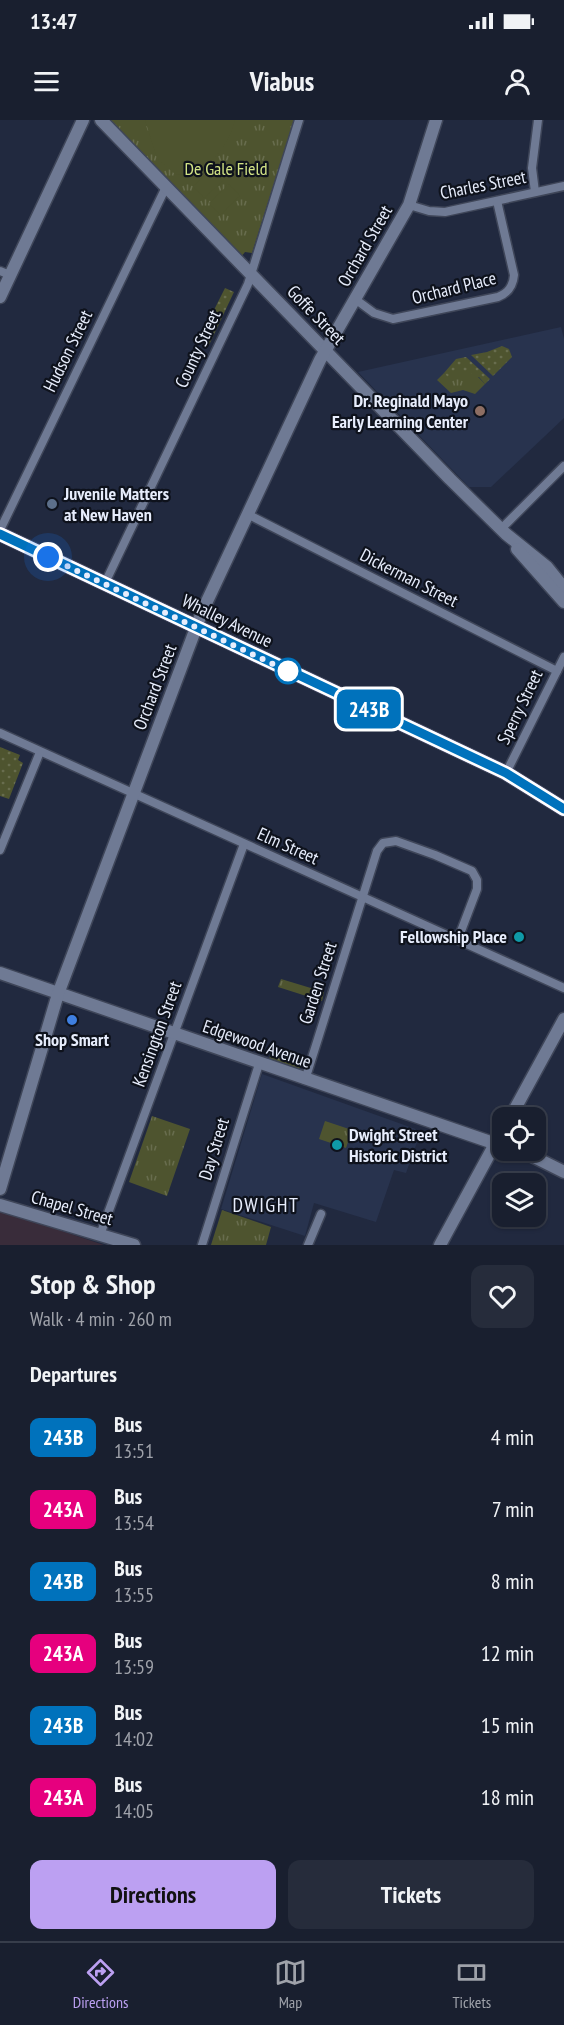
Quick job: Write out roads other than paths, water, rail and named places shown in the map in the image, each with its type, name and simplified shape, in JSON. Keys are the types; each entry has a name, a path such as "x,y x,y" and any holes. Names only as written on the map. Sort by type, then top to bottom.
{"main road":[{"path":"0,297 5,273 83,120"},
{"name":"Goffe Street","path":"101,120 503,532 531,567 564,602"},
{"name":"Orchard Street","path":"0,1189 58,994 202,612 325,350 409,205 436,120"},
{"name":"Whalley Avenue","path":"0,532 506,773 564,809"},
{"name":"Goffe Street","path":"503,532 547,567 564,588"},
{"name":"Edgewood Avenue","path":"0,973 492,1144"},
{"path":"516,1107 564,1019"},
{"path":"440,1245 492,1158"},
{"path":"542,1161 564,1172"},
{"name":"Chapel Street","path":"0,1205 134,1245"}],"street":[{"name":"County Street","path":"105,583 251,274 299,120"},
{"path":"535,192 532,168 538,120"},
{"name":"Charles Street","path":"409,205 439,212 564,186"},
{"name":"Hudson Street","path":"0,532 166,187"},
{"name":"Orchard Place","path":"355,299 374,313 393,319 498,297 507,292 514,281 514,275 497,201"},
{"path":"503,532 564,466"},
{"name":"Dickerman Street","path":"247,514 556,671"},
{"path":"547,567 564,574"},
{"name":"Sperry Street","path":"506,773 564,657"},
{"name":"Elm Street","path":"0,733 564,988"},
{"path":"0,850 40,752"},
{"name":"Garden Street","path":"305,1080 377,851 383,843 396,841 472,871 477,880 477,889 458,939"},
{"name":"Kensington Street","path":"100,1235 244,844"},
{"name":"Day Street","path":"202,1245 259,1064"},
{"path":"308,1245 321,1214"}],"place":[{"name":"Dr. Reginald Mayo Early Learning Center","path":"480,411"},
{"name":"Juvenile Matters at New Haven","path":"52,504"},
{"name":"Fellowship Place","path":"519,937"},
{"name":"Shop Smart","path":"72,1020"},
{"name":"Dwight Street Historic District","path":"337,1145"}],"district":[{"name":"DWIGHT","path":"266,1205"}],"park label":[{"name":"De Gale Field","path":"226,169"}]}
